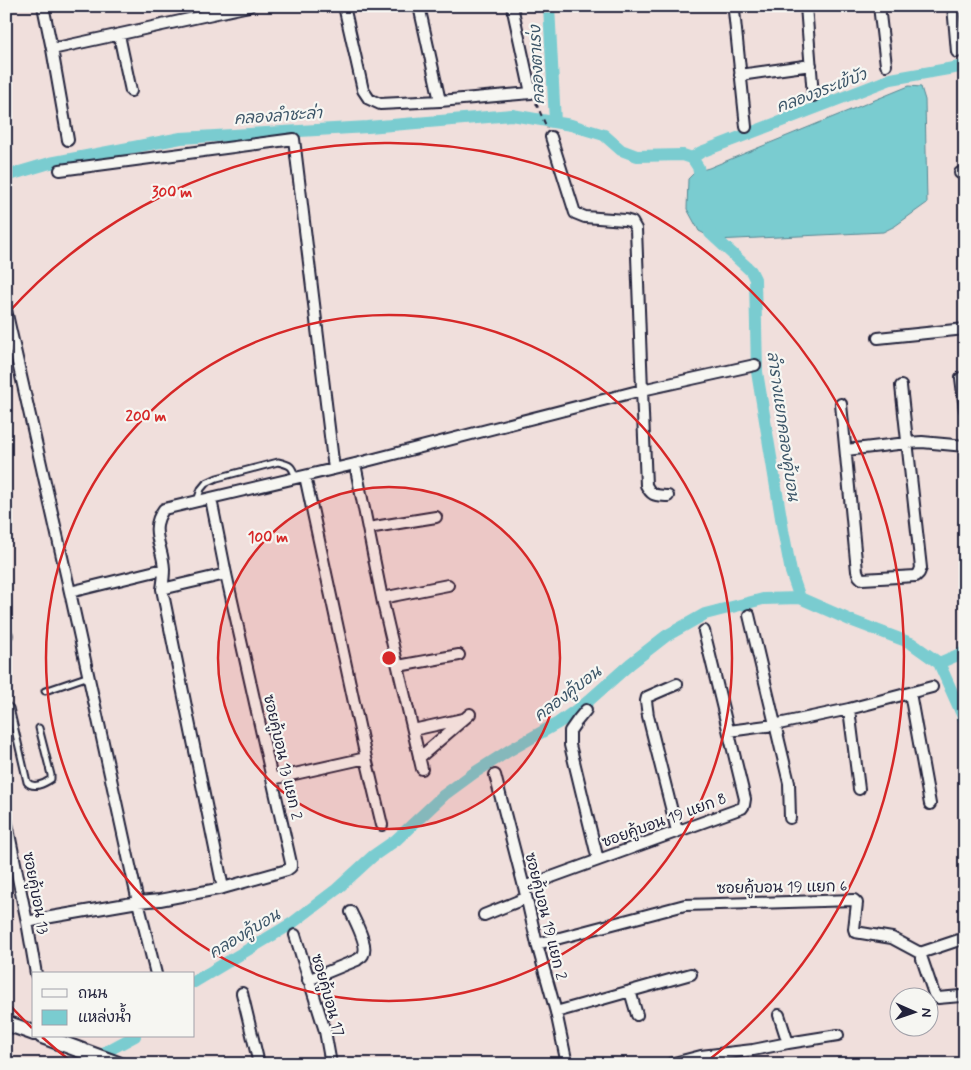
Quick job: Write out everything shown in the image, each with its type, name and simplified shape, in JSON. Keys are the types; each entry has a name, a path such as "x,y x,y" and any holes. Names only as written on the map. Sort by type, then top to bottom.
{"main road":[{"path":"6,1023 32,1032"},
{"path":"48,1038 118,1064"}],"street":[{"path":"43,6 68,140"},
{"path":"52,49 249,6"},
{"path":"344,6 363,90 369,99 380,104 440,101 532,92 512,6"},
{"path":"419,6 440,101"},
{"path":"806,6 814,96"},
{"path":"879,6 886,65"},
{"path":"953,6 957,52"},
{"path":"734,11 746,127"},
{"path":"119,34 131,92"},
{"path":"740,75 811,65"},
{"path":"551,137 575,212 585,217 632,222 636,230 646,484 654,495 668,496"},
{"path":"60,170 294,139 334,469"},
{"path":"6,310 138,902 156,972"},
{"path":"878,338 965,329"},
{"path":"223,888 162,589 164,568 155,528 158,516 164,509 355,464 642,390 755,365"},
{"path":"962,378 965,410"},
{"path":"841,404 859,576 862,579 916,576 920,568 901,386"},
{"path":"846,450 922,442 965,446"},
{"path":"355,464 382,598 422,769"},
{"path":"300,477 382,825"},
{"name":"ซอยคู้บอน 13 แยก 2","path":"27,922 223,888 287,870 291,867 211,499"},
{"path":"368,528 436,517"},
{"path":"70,592 164,568"},
{"path":"162,589 226,574"},
{"path":"382,598 448,585"},
{"path":"748,615 789,783 790,818"},
{"path":"704,631 730,731 774,725 849,709 932,687"},
{"path":"398,666 458,655"},
{"path":"677,684 648,696 646,701 648,716 677,831"},
{"path":"910,693 930,804"},
{"path":"849,709 859,789"},
{"path":"586,710 570,731 570,745 598,860"},
{"path":"413,730 467,716 420,758"},
{"name":"ซอยคู้บอน 19 แยก 8","path":"524,887 742,808 745,798 730,731"},
{"path":"272,779 366,758"},
{"name":"ซอยคู้บอน 19 แยก 2","path":"494,776 556,1012 567,1064"},
{"name":"ซอยคู้บอน 13","path":"6,819 36,972"},
{"path":"484,915 526,898"},
{"name":"ซอยคู้บอน 19 แยก 6","path":"537,944 685,905 854,900 857,903 855,932 892,938 920,953"},
{"path":"308,980 357,960 364,954 364,942 351,912"},
{"name":"ซอยคู้บอน 17","path":"295,935 325,1032 331,1064"},
{"path":"965,938 920,953 934,994 938,998 961,996 965,998"},
{"path":"556,1012 691,974"},
{"path":"630,991 637,1015"},
{"path":"242,993 259,1064"},
{"path":"780,1015 788,1043"},
{"path":"670,1064 701,1056 753,1050 838,1035"}],"lane":[{"path":"197,502 201,489 206,483 217,478 278,462 293,468 300,477"},
{"path":"45,691 89,676"},
{"path":"6,705 10,708 27,782 33,786 51,779 39,728"}],"path":[{"path":"536,103 551,137"}],"water":[{"path":"909,86 921,87 925,100 927,203 895,226 883,232 716,240 699,231 687,209 688,179 695,172 709,168"}],"waterway":[{"name":"คลองตาเร่ง","path":"549,6 555,122"},
{"name":"คลองจระเข้บัว","path":"692,158 701,152 891,79 965,66"},
{"name":"คลองลำชะล่า","path":"6,176 50,163 181,138 368,127 512,115 571,125 604,135 621,150 637,156 683,155 692,158"},
{"name":"ลำรางแยกคลองคู้บอน","path":"692,158 698,167 702,188"},
{"name":"ลำรางแยกคลองคู้บอน","path":"709,225 710,233 751,271 755,279 757,372 783,530 791,572 800,598"},
{"name":"คลองคู้บอน","path":"195,981 291,924 337,889 373,856 396,840 444,795 510,750 558,723 585,704 630,664 666,636 705,614 763,599 800,598 850,620 911,643 939,663 965,721"},
{"path":"939,663 965,652"},
{"name":"คลองคู้บอน","path":"83,1064 131,1038"}]}
